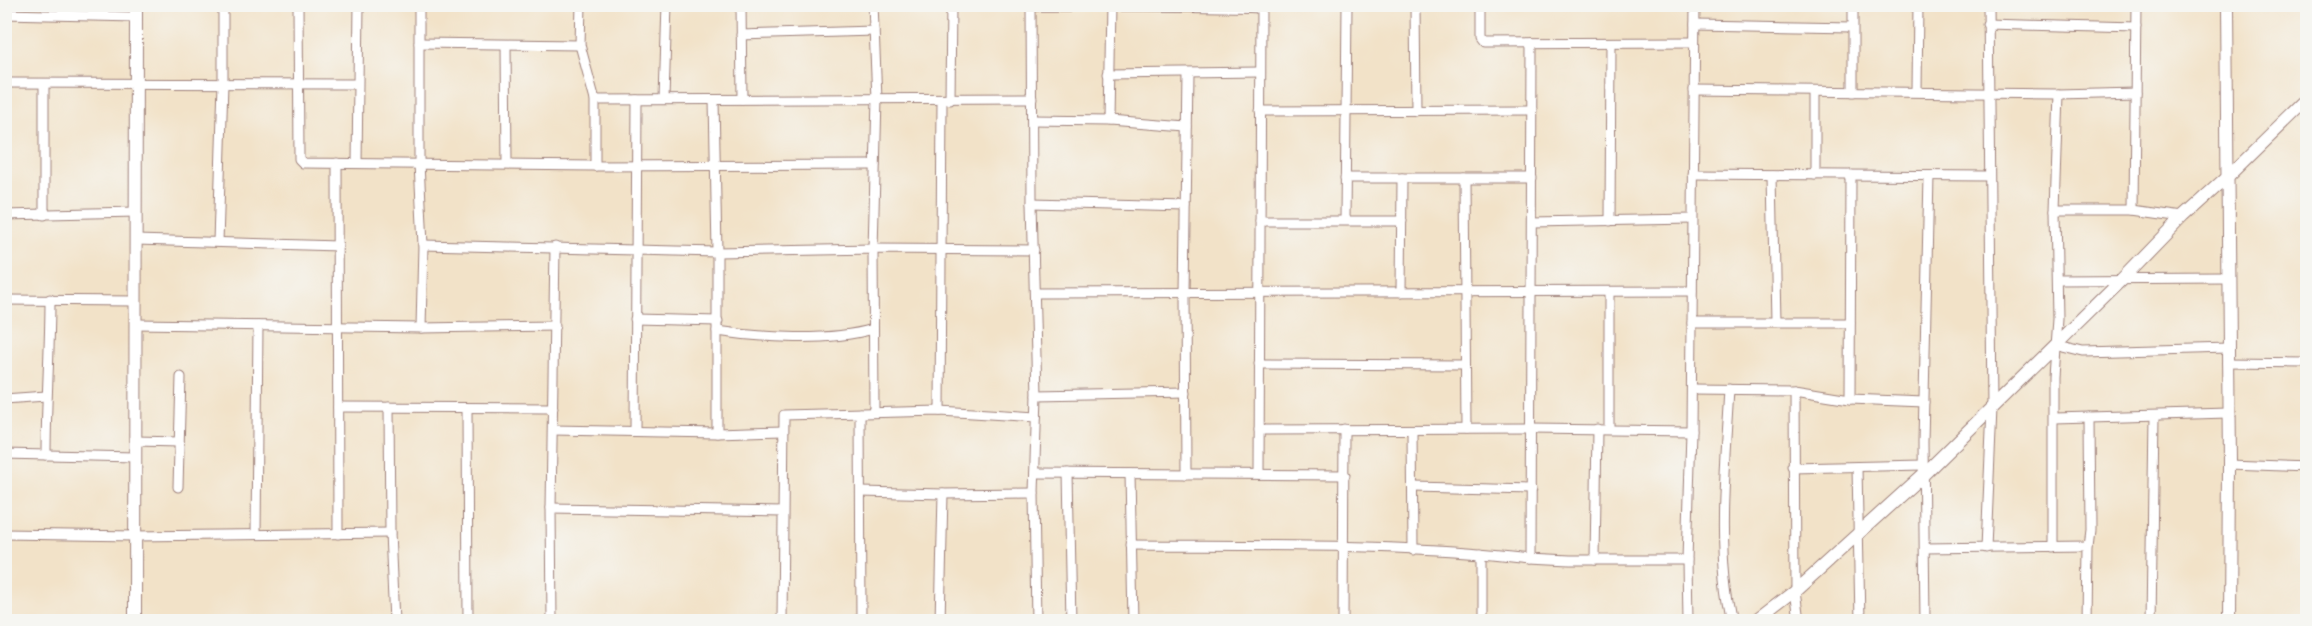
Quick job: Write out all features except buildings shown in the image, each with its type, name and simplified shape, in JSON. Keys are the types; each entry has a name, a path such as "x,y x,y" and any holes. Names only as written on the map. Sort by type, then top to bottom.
{"main road":[{"path":"2226,4 2229,621"},
{"path":"135,621 136,11"},
{"path":"1755,621 1795,591 1857,535 1923,469 1992,408 2183,217 2307,98"}],"street":[{"path":"218,242 223,4"},
{"path":"298,4 300,162 595,166 875,165"},
{"path":"357,163 359,4"},
{"path":"419,4 419,163 423,245 421,328"},
{"path":"581,4 580,45 595,100 595,166"},
{"path":"664,99 667,4"},
{"path":"741,4 742,99"},
{"path":"873,4 877,99 873,249 874,412"},
{"path":"940,411 941,249 951,4"},
{"path":"1346,220 1347,4"},
{"path":"1415,4 1416,111"},
{"path":"1480,4 1481,42 1694,42"},
{"path":"1689,621 1687,560 1692,389 1695,4"},
{"path":"1853,4 1853,92"},
{"path":"1917,91 1918,4"},
{"path":"1986,548 1992,408 1987,93 1988,4"},
{"path":"2134,210 2136,4"},
{"path":"1036,621 1034,493 1037,395 1032,203 1031,5 1261,6 1259,474"},
{"path":"1108,121 1110,6"},
{"path":"4,14 136,11"},
{"path":"1695,24 1852,27"},
{"path":"1987,24 2136,28"},
{"path":"741,35 874,31"},
{"path":"419,43 580,45"},
{"path":"1530,558 1532,43"},
{"path":"1610,221 1611,43"},
{"path":"506,45 507,164"},
{"path":"1108,74 1260,72"},
{"path":"1186,474 1185,293 1188,74"},
{"path":"4,83 299,82 357,84"},
{"path":"44,84 44,215"},
{"path":"1694,90 2058,94 2135,92"},
{"path":"1815,92 1815,175"},
{"path":"2053,547 2058,94"},
{"path":"714,99 717,433"},
{"path":"595,100 1032,99"},
{"path":"635,431 637,100"},
{"path":"1260,111 1532,110"},
{"path":"1032,120 1108,121 1187,127"},
{"path":"338,163 338,534"},
{"path":"1693,174 1989,176"},
{"path":"1772,175 1775,322"},
{"path":"1850,399 1851,175"},
{"path":"1925,621 1923,469 1929,176"},
{"path":"1345,178 1532,178"},
{"path":"1401,292 1402,178"},
{"path":"1464,178 1466,429"},
{"path":"1032,203 1186,207"},
{"path":"2055,210 2134,210 2183,217"},
{"path":"4,215 136,212"},
{"path":"1532,222 1692,219"},
{"path":"1260,221 1402,221"},
{"path":"136,240 338,246"},
{"path":"423,245 717,252 873,249 1034,250"},
{"path":"552,621 550,508 554,408 555,247"},
{"path":"2057,280 2228,279"},
{"path":"1036,293 1692,291"},
{"path":"1609,292 1609,429"},
{"path":"46,455 50,299"},
{"path":"4,300 136,301"},
{"path":"635,319 717,326 739,334 839,336 873,329"},
{"path":"1692,323 1850,323"},
{"path":"136,324 421,328 555,326"},
{"path":"256,533 258,326"},
{"path":"2054,345 2083,352 2228,348"},
{"path":"2228,362 2307,363"},
{"path":"1259,364 1466,364"},
{"path":"178,487 181,377"},
{"path":"1692,389 1794,390 1850,399 1924,402"},
{"path":"1729,390 1722,524 1726,592 1732,621"},
{"path":"1794,390 1795,591 1799,621"},
{"path":"1037,395 1186,392"},
{"path":"4,399 46,396"},
{"path":"338,407 554,408"},
{"path":"389,407 390,533 394,621"},
{"path":"467,408 468,621"},
{"path":"782,621 783,431 786,414 940,411 1036,417"},
{"path":"860,413 861,621"},
{"path":"2055,418 2228,413"},
{"path":"2151,621 2154,416"},
{"path":"2087,621 2090,530 2089,417"},
{"path":"1343,621 1344,429"},
{"path":"1595,560 1597,429"},
{"path":"1259,430 1609,429 1691,431"},
{"path":"553,430 717,433 783,431"},
{"path":"1412,430 1413,550"},
{"path":"135,441 178,442"},
{"path":"4,454 135,457"},
{"path":"2230,464 2307,467"},
{"path":"1857,467 1860,621"},
{"path":"1793,468 1923,469"},
{"path":"1035,473 1345,475"},
{"path":"1068,473 1071,621"},
{"path":"1130,474 1133,621"},
{"path":"1414,487 1531,490"},
{"path":"861,492 1034,493"},
{"path":"940,621 943,494"},
{"path":"550,508 782,512"},
{"path":"4,534 135,536 390,533"},
{"path":"1131,545 1344,547 1481,553 1530,558 1687,560"},
{"path":"1925,548 2088,546"},
{"path":"1481,553 1481,621"}]}
